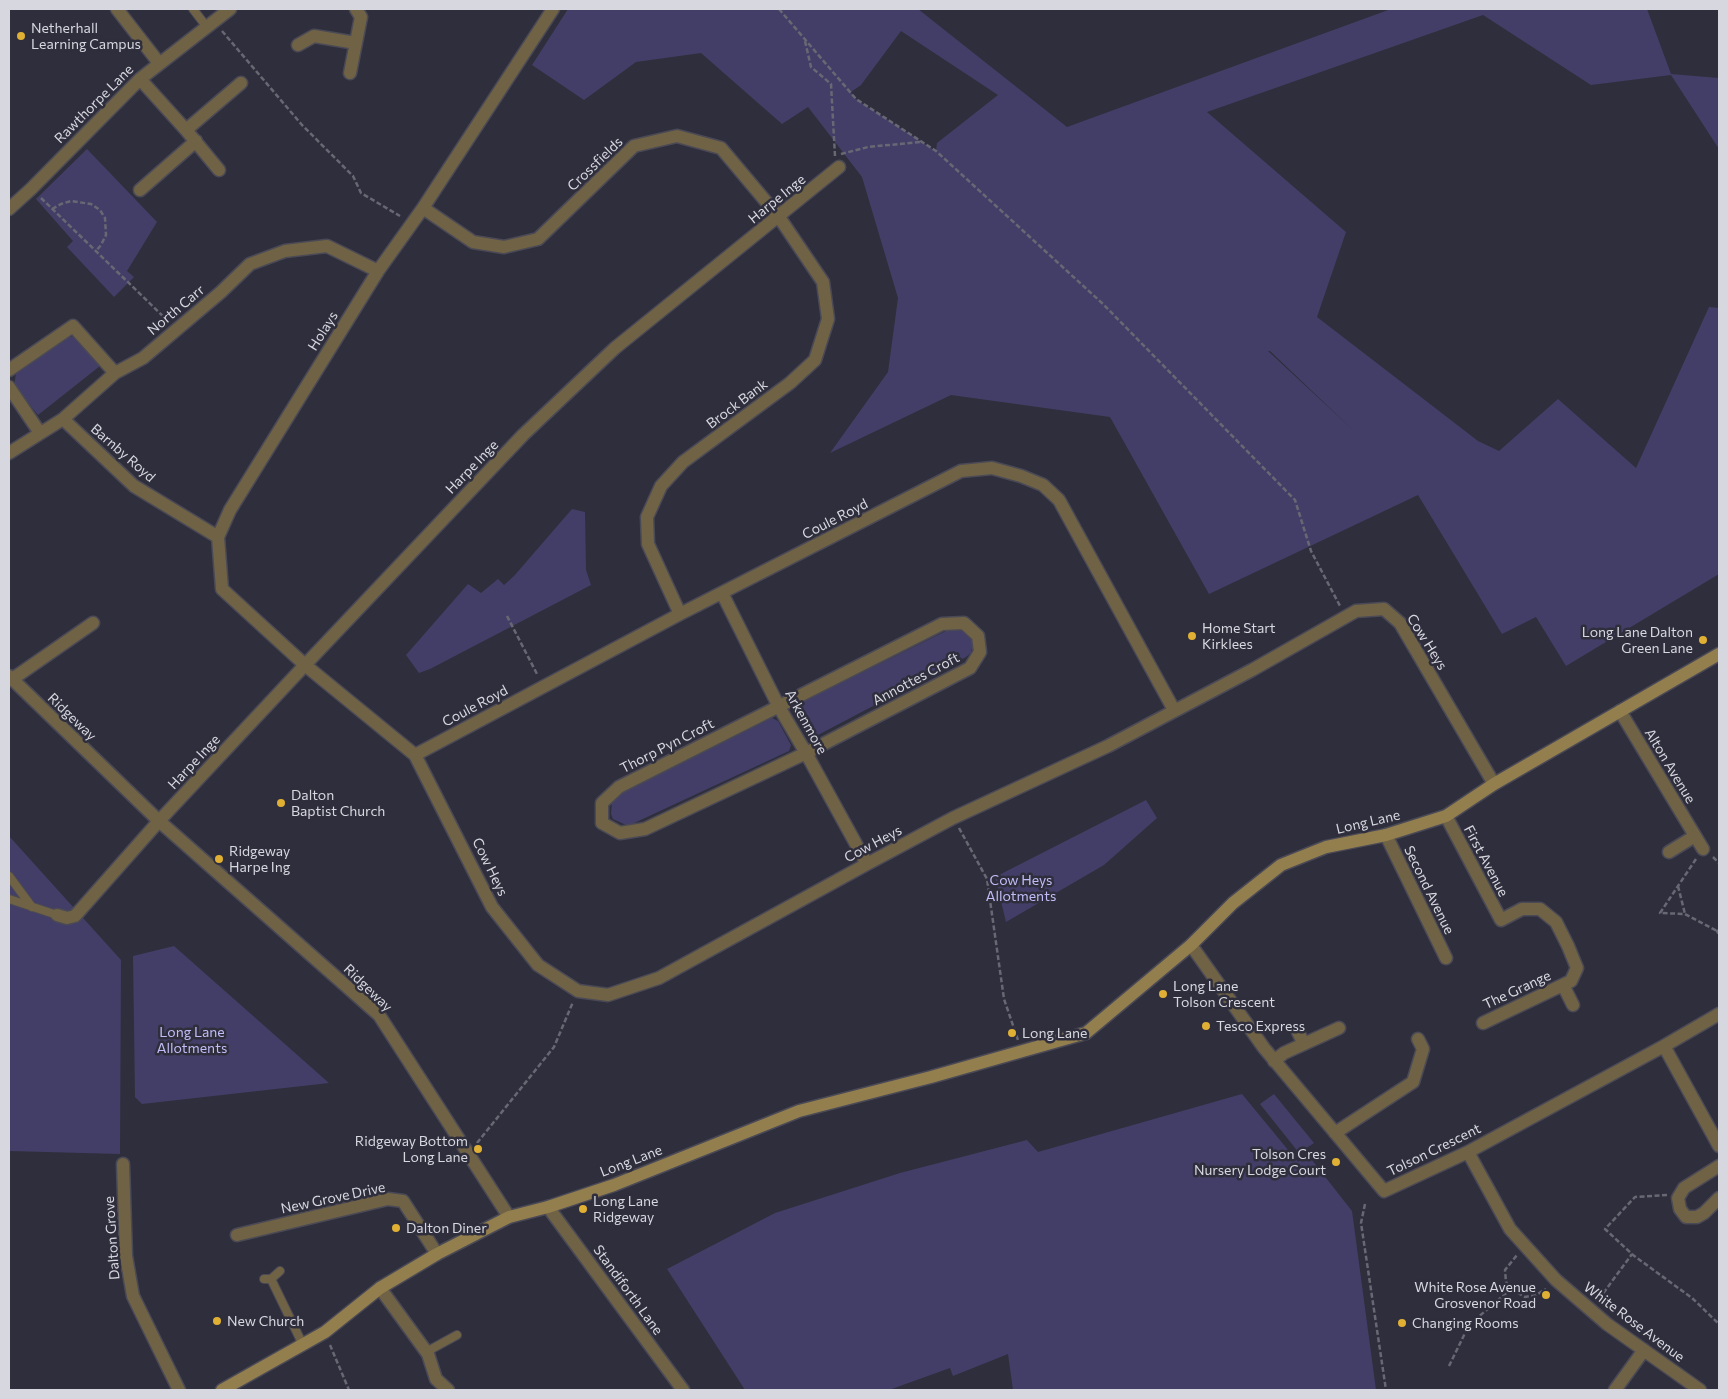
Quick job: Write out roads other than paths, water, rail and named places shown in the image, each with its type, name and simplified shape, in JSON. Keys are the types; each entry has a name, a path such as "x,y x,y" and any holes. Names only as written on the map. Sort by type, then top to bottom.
{"street":[{"path":"117,9 159,62"},
{"name":"Rawthorpe Lane","path":"9,209 140,78 230,9"},
{"path":"350,73 361,17 356,9"},
{"name":"Holays","path":"305,665 222,589 218,537 230,510 378,271 423,208 553,9"},
{"path":"298,45 314,36 356,43"},
{"path":"140,78 219,170"},
{"path":"186,130 241,83"},
{"name":"Crossfields","path":"423,208 472,242 504,247 538,239 634,146 678,136 721,148 779,217"},
{"path":"140,190 196,141"},
{"name":"Harpe Inge","path":"159,821 523,435 616,348 779,217 837,161"},
{"name":"Brock Bank","path":"680,614 648,544 647,517 661,486 684,462 790,383 815,360 828,319 823,282 779,217"},
{"name":"North Carr","path":"9,453 63,419 115,373 143,358 250,264 285,251 327,246 378,271"},
{"path":"9,370 73,326 115,373"},
{"path":"9,387 40,433"},
{"name":"Barnby Royd","path":"63,419 134,486 218,537"},
{"name":"Coule Royd","path":"415,755 680,614 961,471 992,468 1021,476 1042,486 1059,500 1174,710"},
{"name":"Arkenmore","path":"722,593 779,707 866,864"},
{"name":"Cow Heys","path":"305,665 415,755 492,907 538,965 578,992 608,995 659,978 953,818 1108,746 1356,611 1384,609 1400,623 1494,784"},
{"path":"10,678 94,623"},
{"name":"Annottes Croft","path":"779,707 942,624 964,623 978,636 980,652 970,668 806,753"},
{"name":"Long Lane","path":"222,1390 325,1332 380,1288 437,1254 509,1217 548,1207 614,1185 799,1111 931,1077 1086,1033 1190,945 1233,902 1280,865 1326,847 1386,835 1446,816 1494,784 1719,654"},
{"name":"Ridgeway","path":"10,678 159,821 379,1015 509,1217"},
{"name":"Thorp Pyn Croft","path":"779,707 619,788 602,804 602,823 620,833 645,829 806,753"},
{"name":"Alton Avenue","path":"1620,711 1703,849"},
{"name":"First Avenue","path":"1446,816 1500,920"},
{"path":"57,915 67,918 75,916 159,821"},
{"name":"Second Avenue","path":"1386,835 1446,958"},
{"path":"1669,852 1695,836"},
{"name":"The Grange","path":"1483,1023 1572,981 1577,968 1556,922 1540,909 1522,909 1500,920"},
{"name":"Tolson Crescent","path":"1190,945 1274,1060 1384,1191 1468,1152 1664,1046 1719,1014"},
{"name":"The Grange","path":"1563,985 1573,1005"},
{"path":"1274,1060 1284,1053 1339,1028"},
{"path":"1298,1032 1304,1044"},
{"path":"1335,1134 1413,1082 1423,1049 1418,1039"},
{"path":"1664,1046 1719,1146"},
{"name":"White Rose Avenue","path":"1468,1152 1510,1230 1554,1278 1607,1324 1700,1390"},
{"name":"Dalton Grove","path":"123,1164 126,1256 133,1296 179,1390"},
{"path":"1719,1166 1684,1188 1678,1198 1680,1209 1686,1217 1704,1214 1719,1198"},
{"name":"New Grove Drive","path":"237,1235 388,1200 403,1201 437,1254"},
{"name":"Standiforth Lane","path":"548,1207 683,1390"},
{"path":"380,1288 426,1352 436,1379 448,1390"},
{"path":"1615,1390 1644,1350"}],"lane":[{"path":"193,9 210,23"},
{"path":"9,876 32,907"},
{"path":"9,899 57,915"},
{"path":"280,1271 268,1279 303,1344"},
{"path":"426,1352 457,1335"}],"place":[{"name":"Netherhall Learning Campus","path":"21,36"},
{"name":"Home Start Kirklees","path":"1192,636"},
{"name":"Long Lane Dalton Green Lane","path":"1703,640"},
{"name":"Dalton Baptist Church","path":"281,803"},
{"name":"Ridgeway Harpe Ing","path":"219,859"},
{"name":"Long Lane Tolson Crescent","path":"1163,994"},
{"name":"Tesco Express","path":"1206,1026"},
{"name":"Long Lane","path":"1012,1033"},
{"name":"Ridgeway Bottom Long Lane","path":"478,1149"},
{"name":"Tolson Cres Nursery Lodge Court","path":"1336,1162"},
{"name":"Long Lane Ridgeway","path":"583,1209"},
{"name":"Dalton Diner","path":"396,1228"},
{"name":"White Rose Avenue Grosvenor Road","path":"1546,1295"},
{"name":"New Church","path":"217,1321"},
{"name":"Changing Rooms","path":"1402,1323"}],"park label":[{"name":"Cow Heys Allotments","path":"1021,888"},
{"name":"Long Lane Allotments","path":"192,1040"}]}
